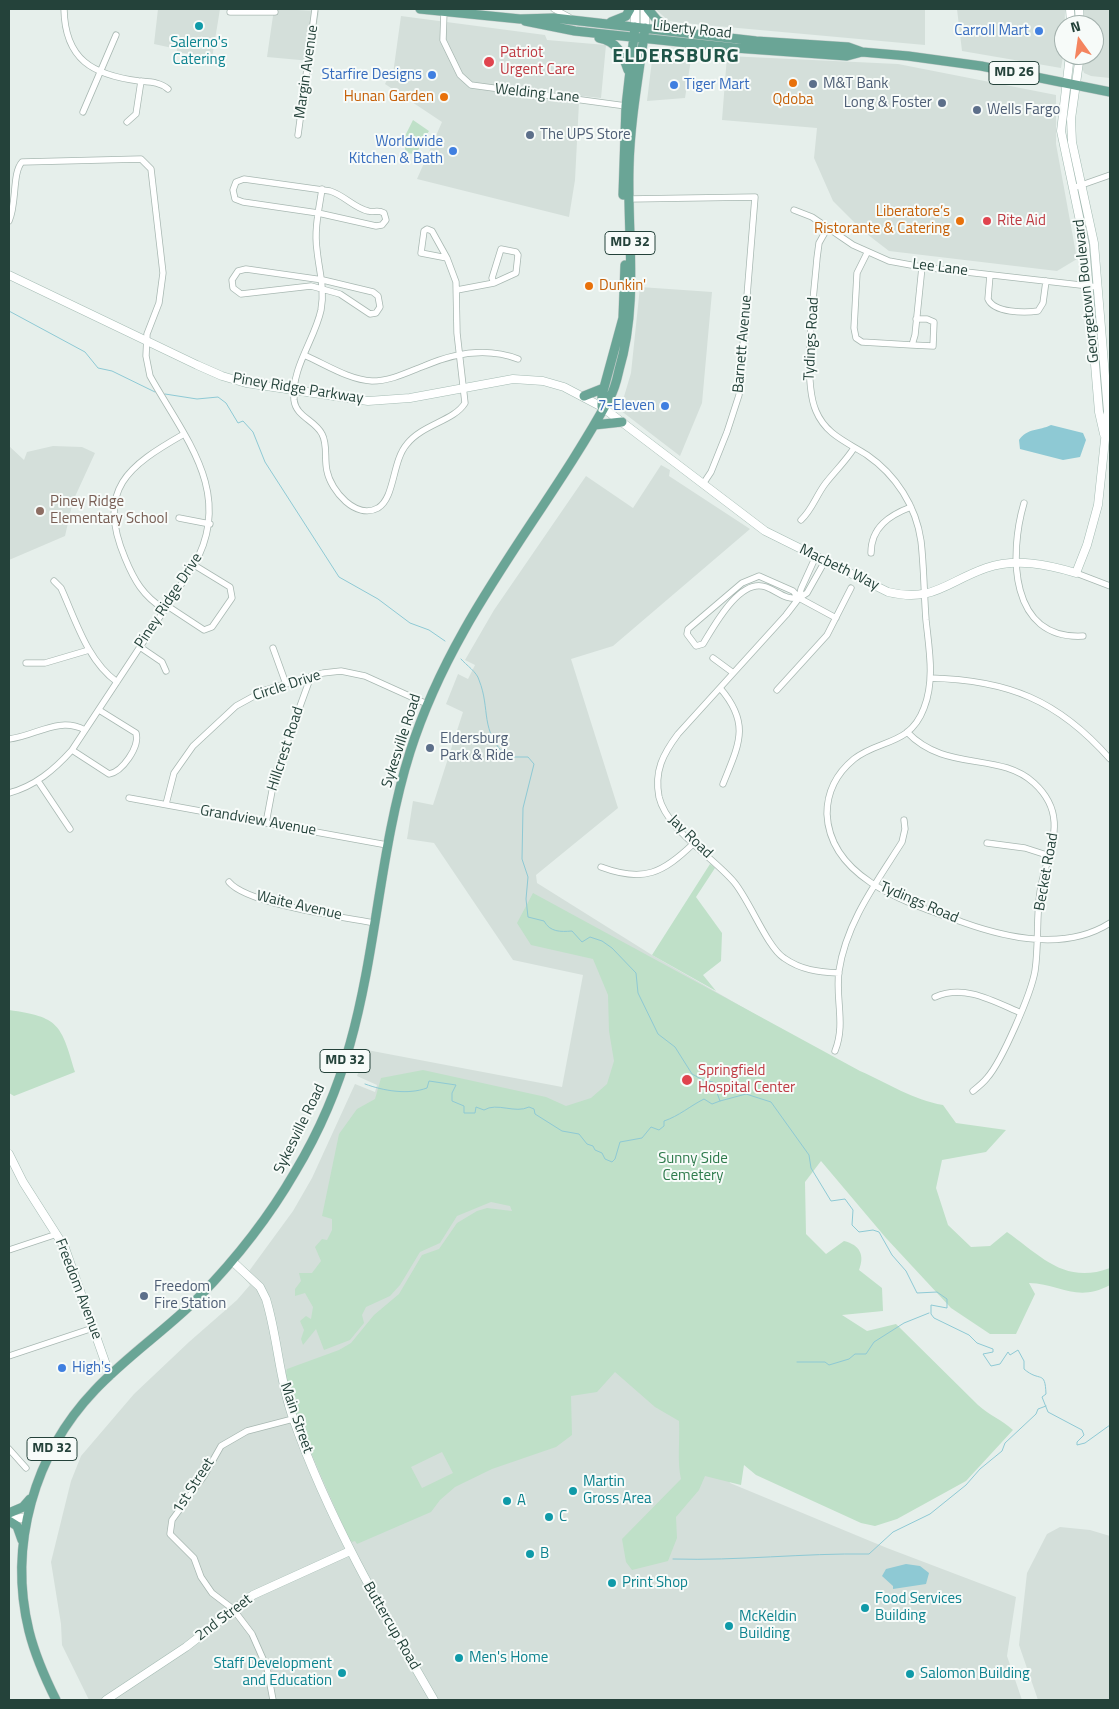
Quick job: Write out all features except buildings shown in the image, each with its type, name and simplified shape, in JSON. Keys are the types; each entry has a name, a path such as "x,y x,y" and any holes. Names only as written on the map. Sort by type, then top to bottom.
{"main road":[{"name":"Liberty Road","path":"420,9 520,19 575,20 756,41 848,47 862,52 981,66 1110,92"},
{"path":"603,24 623,18 630,9"},
{"path":"647,9 657,20 676,31"},
{"name":"Liberty Road","path":"520,19 538,25 575,31 735,48 847,56 862,52"},
{"name":"Sykesville Road","path":"602,407 604,388 617,345 625,302 623,174 626,106 635,27"},
{"name":"Sykesville Road","path":"56,1700 35,1652 26,1617 22,1570 23,1545 32,1497 48,1456 66,1426 95,1390 184,1311 232,1260 283,1191 306,1153 326,1112 351,1042 387,845 404,772 427,704 468,620 564,476 594,425 602,407 610,397 615,384 630,320 632,286 629,200 630,145 645,28"},
{"path":"575,31 586,36 605,39 616,46 623,56 630,74"},
{"path":"584,396 604,388"},
{"path":"594,425 622,422"},
{"path":"9,1513 23,1507 32,1497"},
{"path":"9,1521 17,1526 23,1545"}],"street":[{"path":"64,9 66,29 73,48 83,61 100,73 110,77 161,84 168,89"},
{"name":"Margin Avenue","path":"298,136 315,9"},
{"path":"539,18 553,9 575,20"},
{"name":"Sykesville Road","path":"635,9 635,27"},
{"name":"Sykesville Road","path":"645,28 647,9"},
{"path":"230,12 256,10 275,12"},
{"name":"Welding Lane","path":"444,11 443,40 460,75 471,85 626,106"},
{"path":"83,112 116,35"},
{"name":"Georgetown Boulevard","path":"1070,65 1071,130 1074,155 1091,224 1108,412 1108,438 1098,505 1087,545 1076,573"},
{"name":"Georgetown Boulevard","path":"1077,65 1070,85 1061,131 1072,188 1082,226 1089,286 1099,412 1108,438"},
{"path":"127,122 136,114 141,81"},
{"name":"Piney Ridge Drive","path":"9,221 15,201 17,170 22,162 141,159 149,164 163,273 161,296 147,334 146,356 150,376 200,464 205,477 210,505 210,524 205,541 194,565 72,750 57,767 38,781 26,788 9,793"},
{"path":"1072,188 1110,175"},
{"path":"244,179 322,190 341,195 366,211 379,210 384,213 386,220 382,225 376,226 318,213 243,202 236,198 232,190 236,182 244,179"},
{"path":"322,190 318,213 316,250 324,289 318,321 304,355 294,392 297,410 323,435 326,468 333,486 354,508 366,510 378,508 387,499 397,460 406,444 424,428 462,408 466,398 459,355 457,290 454,275 447,258 432,231 424,230 421,253 447,258"},
{"name":"Barnett Avenue","path":"629,200 755,197 739,395 728,432 711,472 703,484"},
{"name":"Lee Lane","path":"794,210 828,227 867,253 889,261 922,267 1098,287"},
{"name":"Tydings Road","path":"828,227 819,243 817,258 810,390 821,421 832,434 866,454 887,472 897,483 911,507 921,540 931,655 930,678 924,710 907,732 897,740 855,758 839,774 829,794 828,819 834,841 855,870 874,884 917,906 994,933 1038,939 1072,938 1096,931 1110,923"},
{"path":"457,290 494,283 516,273 518,255 516,252 501,249 499,251 492,278 494,283"},
{"path":"867,253 857,273 854,334 862,342 933,346 934,322 927,319 916,319"},
{"path":"912,345 922,267"},
{"path":"246,269 323,280 376,294 380,301 380,307 376,313 370,314 340,294 305,286 242,294 233,288 232,280 238,271 246,269"},
{"name":"Piney Ridge Parkway","path":"9,275 222,376 294,392 384,402 513,379 532,380 556,384 584,396 602,407"},
{"path":"990,275 988,299 993,306 1000,308 1038,311 1043,303 1046,281"},
{"path":"304,355 354,377 373,381 399,376 438,360 459,355 498,353 518,359"},
{"name":"Macbeth Way","path":"602,407 765,531 888,592 901,595 925,596 987,568 1017,563 1033,563 1076,573 1110,586"},
{"path":"184,434 149,454 132,469 119,488 114,508 115,532 132,573 143,592 165,607 207,630 212,627 232,598 230,587 194,565"},
{"path":"801,520 808,513 818,494 842,467 854,448"},
{"path":"1024,503 1018,529 1017,563 1021,596 1036,619 1067,636 1083,636"},
{"path":"871,553 873,540 884,521 911,507"},
{"path":"179,518 210,524"},
{"name":"Jay Road","path":"799,598 801,588 816,556"},
{"name":"Jay Road","path":"825,561 807,593 799,598 786,615 732,672 665,752 657,773 659,798 665,812 694,843 714,860 742,893 782,958 805,969 839,973"},
{"path":"799,598 788,599 766,587 757,585 750,587 724,609 703,644 696,646 687,634 688,629 749,578 764,577 793,591 799,598 836,618"},
{"path":"54,581 62,588 88,650 100,667 117,682"},
{"path":"777,690 827,635 851,588"},
{"path":"140,647 162,662 166,671"},
{"path":"273,648 286,684"},
{"path":"26,663 45,664 88,650"},
{"path":"713,658 732,672"},
{"name":"Circle Drive","path":"166,804 172,778 193,746 219,720 244,700 311,676 337,671 356,674 427,704"},
{"name":"Hillcrest Road","path":"266,823 275,775 311,676"},
{"path":"930,678 973,680 1021,693 1062,714 1091,737 1110,759"},
{"path":"720,688 732,702 740,723 737,751 723,784"},
{"path":"72,750 109,774 116,772 128,757 136,744 136,733 99,710"},
{"path":"9,739 27,736 55,725 73,726 85,730"},
{"name":"Becket Road","path":"907,732 933,753 1006,769 1033,782 1046,798 1054,816 1055,834 1040,895 1038,939 1031,988 996,1065 988,1078 973,1091"},
{"path":"38,781 70,829"},
{"name":"Grandview Avenue","path":"129,798 387,845"},
{"path":"835,1051 841,1032 839,973 845,945 854,919 874,884 902,842 905,828 904,820"},
{"path":"601,867 629,875 657,872 676,861 694,843"},
{"path":"987,843 1025,848 1050,856"},
{"name":"Waite Avenue","path":"229,882 237,890 272,902 374,923"},
{"path":"935,997 944,993 963,991 985,997 1021,1013"},
{"name":"Freedom Avenue","path":"9,1154 23,1182 65,1248 110,1376"},
{"path":"9,1250 57,1234"},
{"name":"Main Street","path":"232,1260 260,1288 266,1299 293,1420 350,1552"},
{"path":"9,1356 93,1328"},
{"name":"1st Street","path":"273,1700 263,1657 252,1634 233,1609 212,1593 201,1577 194,1558 185,1546 172,1538 172,1520 204,1476 221,1446 247,1431 293,1420"},
{"path":"9,1449 26,1468"},
{"path":"9,1513 27,1517"},
{"path":"9,1521 27,1517"},
{"name":"2nd Street","path":"106,1700 186,1647 233,1609 272,1586 350,1552"},
{"name":"Buttercup Road","path":"350,1552 434,1700"}],"shaded area":[{"path":"158,9 220,9 212,58 177,52 177,49 154,44"},
{"path":"274,9 319,11 311,61 267,57"},
{"path":"655,9 925,9 925,45 683,23 669,21"},
{"path":"957,9 1065,9 1065,15 1054,15 1054,65 1062,65 1061,68 962,51"},
{"path":"1084,9 1110,9 1110,78 1091,76 1084,73 1082,65 1104,65 1104,15 1084,15"},
{"path":"401,16 545,35 547,40 606,45 601,98 515,89 515,95 579,102 575,180 569,217 417,179 442,122 385,84 387,80 392,81"},
{"path":"656,49 692,53 685,98 647,101 653,52"},
{"path":"727,56 898,64 1056,95 1056,144 1077,259 1057,271 889,251 863,231 833,201 814,158 817,128 722,120"},
{"path":"640,287 712,292 702,403 680,456 620,410 631,373"},
{"name":"Piney Ridge Elementary School","path":"9,446 24,460 27,452 53,446 82,447 95,453 73,501 65,536 9,560"},
{"name":"Springfield Hospital Center","path":"661,465 670,470 669,476 750,529 613,646 571,659 618,808 536,875 537,883 652,955 831,1058 701,1390 730,1483 887,1548 1016,1597 1007,1656 1022,1700 89,1700 62,1645 61,1624 51,1562 71,1481 81,1456 134,1394 237,1300 250,1285 244,1278 293,1211 312,1178 355,1084 375,1092 377,1085 357,1076 367,1050 562,1087 583,975 513,960 434,843 407,839 413,801 433,805 463,712 446,704 458,674 468,679 475,665 465,660 494,610 586,476 633,508"},
{"path":"1060,1527 1090,1530 1110,1536 1110,1700 1038,1700 1019,1645 1027,1573 1047,1534"}],"green space":[{"path":"413,120 429,131 416,154 406,153 403,140"},
{"path":"710,864 715,868 696,897 722,933 721,961 703,975 716,991 652,955"},
{"name":"Sunny Side Cemetery","path":"533,893 860,1071 911,1095 943,1105 956,1123 1006,1130 986,1152 942,1160 936,1188 948,1225 971,1247 990,1246 1007,1232 1054,1265 1067,1270 1080,1273 1110,1268 1110,1285 1088,1292 1078,1293 1029,1283 1035,1294 1016,1334 990,1334 951,1308 886,1238 821,1161 805,1182 806,1234 826,1254 844,1241 854,1245 861,1255 859,1270 882,1288 883,1311 842,1315 867,1331 896,1324 978,1405 1013,1430 966,1481 897,1519 875,1526 861,1523 756,1475 744,1465 741,1485 705,1476 699,1490 676,1517 677,1538 668,1561 632,1570 626,1562 622,1539 681,1479 679,1421 655,1407 615,1372 597,1392 571,1396 572,1435 556,1447 492,1469 455,1487 440,1500 431,1512 357,1544 349,1539 300,1425 291,1400 287,1381 287,1369 339,1350 351,1343 374,1315 399,1294 422,1255 439,1249 457,1223 477,1211 487,1208 512,1211 510,1206 491,1202 457,1216 440,1243 420,1252 400,1285 390,1296 366,1307 362,1315 364,1323 350,1340 324,1350 316,1329 303,1345 301,1339 304,1330 300,1321 306,1316 311,1319 313,1307 305,1293 295,1296 295,1289 301,1281 299,1273 312,1273 321,1261 315,1247 322,1239 327,1240 332,1230 332,1219 322,1216 339,1134 357,1109 375,1099 381,1078 423,1070 546,1097 566,1106 591,1098 607,1084 614,1061 609,1031 608,995 593,959 531,945 517,923","holes":["442,1452 453,1473 422,1488 411,1467"]},
{"path":"9,1010 38,1016 56,1026 66,1043 75,1072 14,1096 9,1093"}],"water":[{"path":"1051,425 1083,433 1086,440 1080,457 1063,460 1020,449 1019,440 1022,436"},
{"path":"906,1564 920,1566 929,1573 926,1584 893,1589 893,1586 882,1576 886,1569"}],"waterway":[{"path":"9,311 85,352 98,368 112,371 155,392"},
{"path":"165,394 197,399 218,397 226,403 238,423 243,421 253,432 265,462 339,577 378,599 410,623 429,630 445,641"},
{"path":"461,659 478,677 483,691 489,729 498,747 507,757 528,757 534,764 523,808 522,859 528,877 526,899 528,917 544,921 546,925 556,931 572,931 582,942 590,937 602,941 612,948 636,973 638,993 658,1034 675,1047 692,1074 703,1080 713,1082 720,1101 746,1094 771,1102 809,1155 811,1168 831,1201 845,1199 853,1210 852,1225 859,1232 873,1230 879,1232 892,1255 906,1271 917,1293 937,1292 947,1299 947,1308 931,1305 931,1314 934,1318 969,1335 977,1343 993,1349 993,1352 983,1354 991,1366 1000,1364 1008,1352 1010,1355 1018,1350 1024,1361 1024,1369 1043,1379 1046,1394 1042,1397 1048,1412 1082,1430 1084,1435 1077,1442 1077,1445 1085,1443 1110,1425"},
{"path":"365,1084 380,1089 404,1092 427,1088 429,1081 456,1085 452,1093 452,1101 464,1106 464,1113 475,1113 476,1107 484,1110 495,1107 518,1109 529,1107 534,1109 535,1114 562,1131 579,1134 587,1144 593,1146 595,1150 602,1153 605,1159 612,1162 615,1159 620,1142 642,1138 651,1127 659,1130 664,1126 664,1121 704,1099 712,1104 720,1101"},
{"path":"797,1362 825,1362 829,1365 849,1359 855,1354 866,1354 874,1342 904,1323 929,1313"},
{"path":"673,1559 869,1554 893,1532 930,1514 966,1485 980,1469 1002,1451 1005,1443 1036,1414 1038,1409 1046,1406"}],"place":[{"name":"Salerno's Catering","path":"199,26"},
{"name":"Carroll Mart","path":"1039,31"},
{"name":"Patriot Urgent Care","path":"489,62"},
{"name":"Starfire Designs","path":"432,75"},
{"name":"Qdoba","path":"793,83"},
{"name":"M&T Bank","path":"813,84"},
{"name":"Tiger Mart","path":"674,85"},
{"name":"Hunan Garden","path":"444,97"},
{"name":"Long & Foster","path":"942,103"},
{"name":"Wells Fargo","path":"977,110"},
{"name":"The UPS Store","path":"530,135"},
{"name":"Worldwide Kitchen & Bath","path":"453,151"},
{"name":"Liberatore’s Ristorante & Catering","path":"960,221"},
{"name":"Rite Aid","path":"987,221"},
{"name":"Dunkin'","path":"589,286"},
{"name":"7-Eleven","path":"665,406"},
{"name":"Piney Ridge Elementary School","path":"40,511"},
{"name":"Eldersburg Park & Ride","path":"430,748"},
{"name":"Springfield Hospital Center","path":"687,1080"},
{"name":"Freedom Fire Station","path":"144,1296"},
{"name":"High's","path":"62,1368"},
{"name":"Martin Gross Area","path":"573,1491"},
{"name":"A","path":"507,1501"},
{"name":"C","path":"549,1517"},
{"name":"B","path":"530,1554"},
{"name":"Print Shop","path":"612,1583"},
{"name":"Food Services Building","path":"865,1608"},
{"name":"McKeldin Building","path":"729,1626"},
{"name":"Men's Home","path":"459,1658"},
{"name":"Staff Development and Education","path":"342,1673"},
{"name":"Salomon Building","path":"910,1674"}],"district":[{"name":"ELDERSBURG","path":"676,57"}]}
